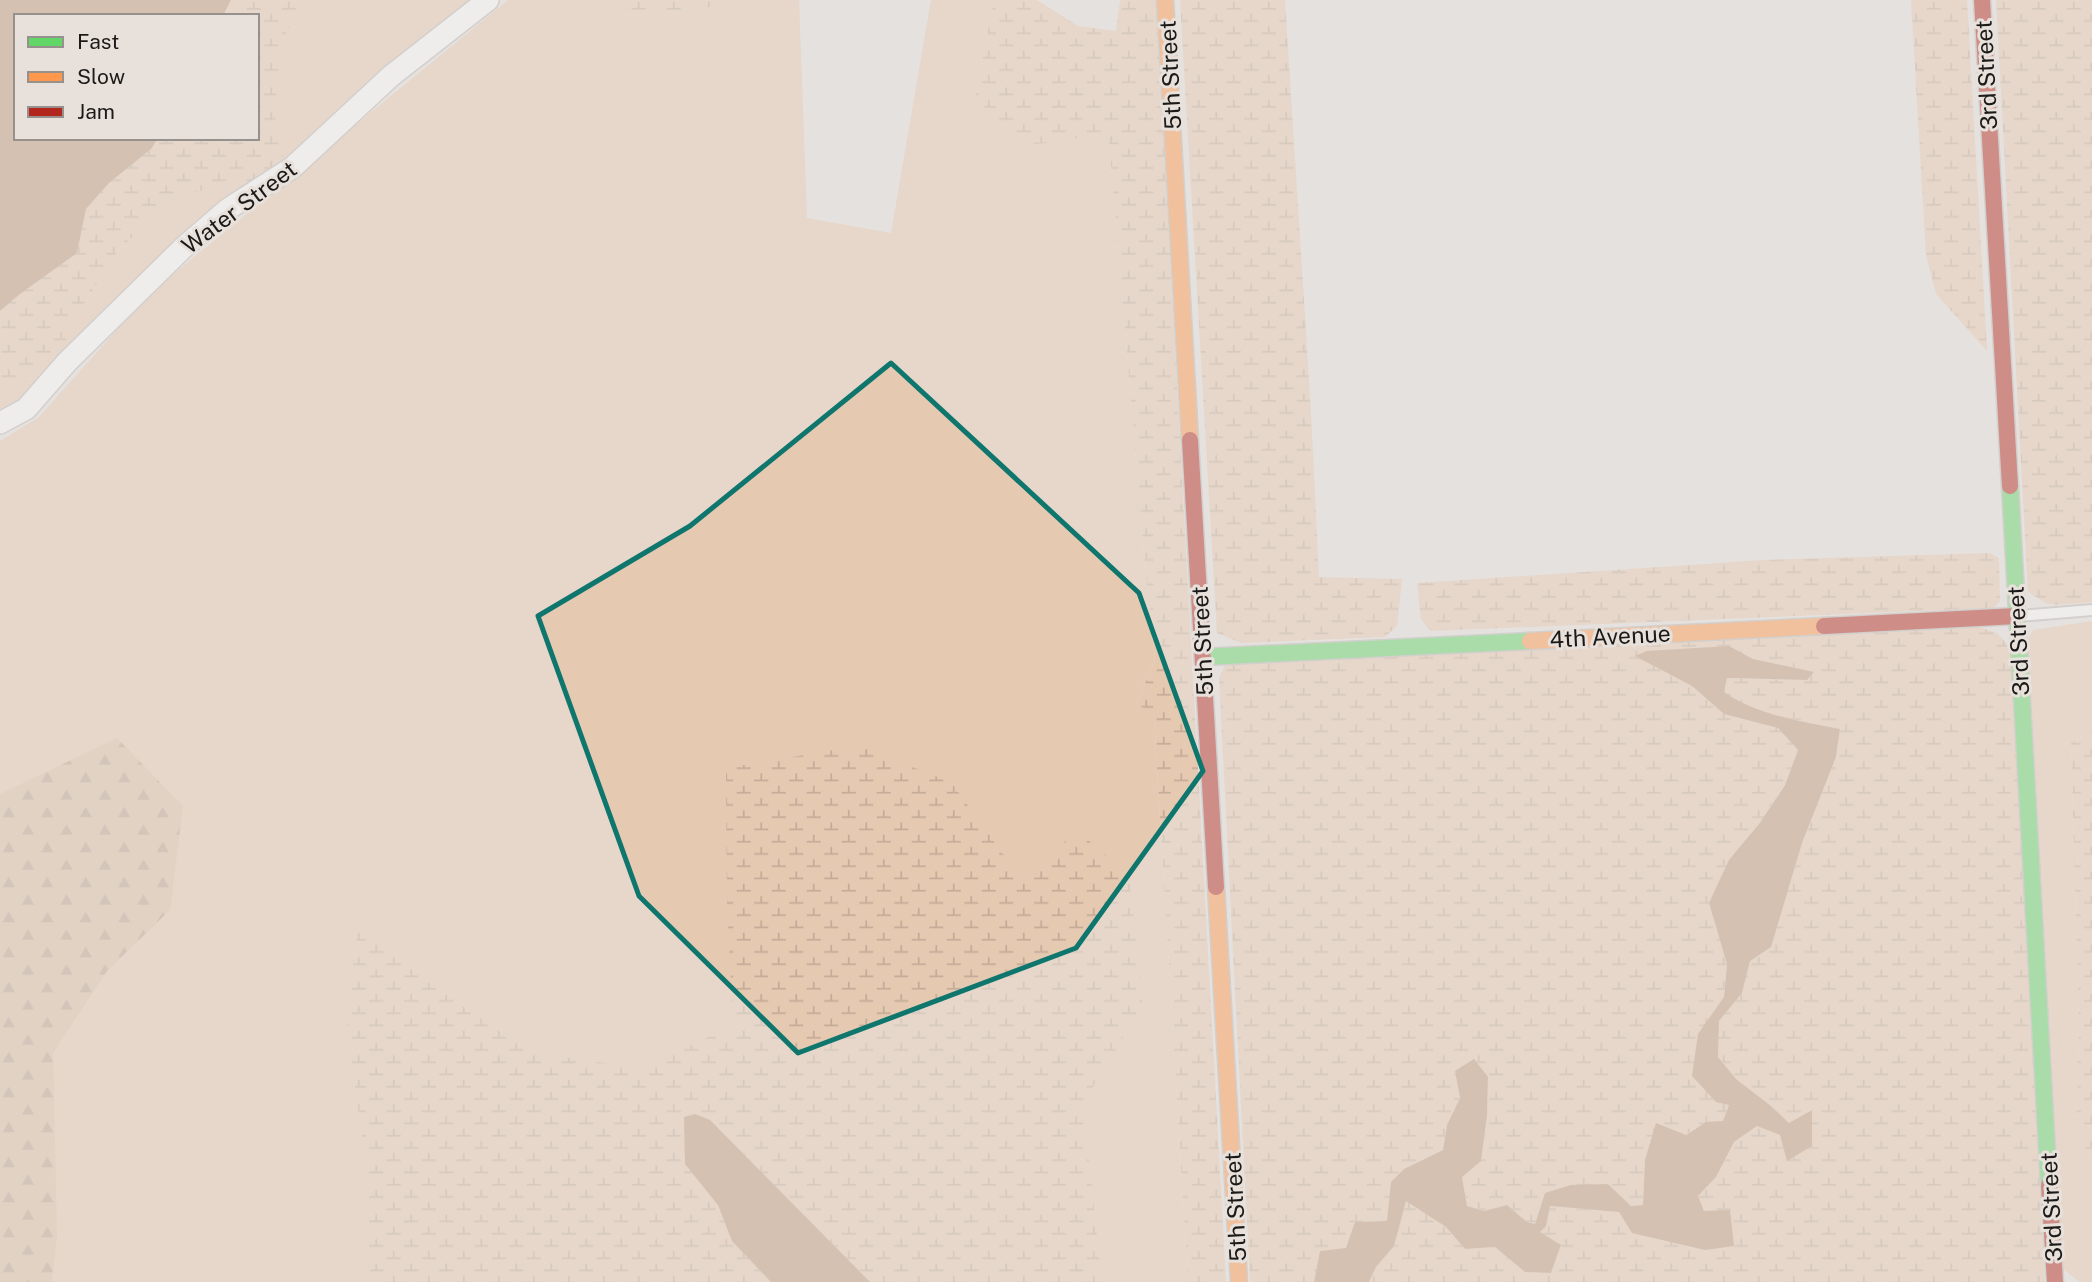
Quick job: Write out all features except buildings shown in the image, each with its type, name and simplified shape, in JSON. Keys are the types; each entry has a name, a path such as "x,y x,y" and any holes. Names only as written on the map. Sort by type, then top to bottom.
{"street":[{"name":"Water Street","path":"0,423 26,410 66,362 183,248 228,209 293,167 391,76 488,0"},
{"name":"5th Street","path":"1165,0 1239,1282"},
{"name":"3rd Street","path":"1982,0 2055,1282"},
{"name":"4th Avenue","path":"1203,657 2017,616"}],"lane":[{"path":"2017,616 2092,610"}],"highlighted area":[{"path":"891,363 1139,593 1203,771 1076,948 798,1053 639,896 538,616 690,526"}],"green space":[{"path":"231,0 301,0 283,40 274,111 283,156 260,181 173,197 118,251 82,307 59,354 22,386 0,397 0,311 77,253 86,209 109,183 151,149 157,140 259,140 259,14 224,14"},
{"path":"301,0 472,0 265,180 22,403 0,415 0,397 22,386 58,354 82,307 118,251 173,197 260,181 283,156 273,111 283,40"},
{"path":"508,0 605,0 627,16 711,7 728,0 799,0 807,218 891,233 931,0 994,0 975,98 1068,141 1108,129 1155,660 1137,703 1154,717 1188,1282 0,1282 0,441 38,418 149,294"},
{"path":"605,0 728,0 711,7 627,16"},
{"path":"994,0 1037,0 1078,26 1116,31 1120,0 1156,0 1226,1282 1188,1282 1154,718 1137,703 1155,660 1108,130 1068,141 1024,145 975,98"},
{"path":"1180,0 1285,0 1319,577 1402,579 1397,626 1385,637 1241,643 1217,633"},
{"path":"1911,0 1967,0 1987,351 1936,294 1926,255"},
{"path":"1996,0 2092,0 2092,602 2054,605 2028,592"},
{"path":"1990,553 1999,558 2000,601 1994,608 1430,631 1421,619 1417,583 1765,560"},
{"path":"2092,621 2092,731 2071,743 2079,1031 2076,1123 2087,1152 2092,1153 2092,1282 2080,1282 2063,1269 2028,639 2033,630"},
{"path":"1979,627 1997,633 2010,647 2045,1282 1369,1282 1376,1267 1394,1246 1406,1200 1446,1227 1465,1249 1495,1247 1525,1272 1551,1273 1561,1246 1539,1232 1546,1225 1550,1206 1619,1212 1632,1233 1704,1211 1698,1196 1716,1177 1734,1142 1757,1126 1780,1135 1812,1110 1789,1123 1736,1079 1718,1057 1719,1021 1742,993 1750,961 1836,757 1840,729 1764,712 1723,692 1727,678 1806,680 1813,672 1753,659 1729,646 1636,656 1692,686 1724,714 1778,728 1798,750 1785,784 1709,903 1727,964 1724,997 1699,1034 1729,1105 1723,1122 1706,1122 1645,1160 1643,1205 1631,1206 1608,1184 1545,1193 1535,1224 1527,1222 1507,1205 1484,1211 1467,1206 1462,1177 1481,1161 1487,1116 1488,1077 1455,1071 1460,1098 1447,1125 1443,1150 1404,1169 1387,1221 1355,1222 1346,1249 1320,1251 1314,1282 1250,1282 1219,678 1226,663"},
{"path":"2092,731 2092,1153 2087,1152 2076,1123 2079,1031 2071,743"},
{"path":"117,738 183,806 170,910 107,971 53,1053 57,1236 52,1282 0,1282 0,794"},
{"path":"858,746 951,782 1021,879 1077,831 1129,874 1143,1005 1083,1103 1101,1276 1099,1282 870,1282 710,1120 695,1114 685,1164 718,1205 732,1241 771,1282 371,1282 366,1168 346,1018 359,922 428,982 529,1052 640,1068 733,1026 727,902 726,768"}],"shaded area":[{"path":"0,0 231,0 224,14 14,14 14,140 157,140 151,149 109,183 86,209 77,253 0,311"},
{"path":"1729,646 1753,659 1814,672 1807,680 1727,678 1724,692 1765,712 1840,729 1836,757 1802,843 1771,947 1750,961 1742,993 1719,1021 1718,1057 1736,1079 1789,1123 1812,1110 1812,1146 1787,1161 1780,1135 1757,1126 1734,1142 1716,1177 1698,1196 1704,1211 1730,1210 1734,1246 1705,1250 1632,1233 1619,1212 1550,1206 1546,1226 1540,1232 1561,1245 1551,1273 1525,1272 1495,1247 1465,1249 1446,1227 1406,1201 1394,1246 1376,1267 1369,1282 1314,1282 1320,1251 1346,1248 1355,1222 1387,1221 1391,1182 1404,1169 1443,1150 1447,1125 1460,1098 1455,1071 1474,1059 1488,1077 1487,1116 1481,1161 1462,1177 1467,1206 1484,1211 1507,1205 1527,1222 1535,1224 1545,1193 1571,1185 1608,1184 1631,1206 1643,1205 1645,1160 1656,1123 1686,1135 1706,1122 1723,1121 1729,1105 1716,1102 1692,1076 1698,1034 1724,997 1727,964 1709,903 1729,860 1759,824 1785,785 1798,750 1778,728 1724,714 1692,686 1635,656 1647,651"},
{"path":"695,1114 710,1120 870,1282 771,1282 732,1241 718,1205 685,1164 684,1117"}],"traffic: fast":[{"path":"2010,486 2049,1185"},
{"path":"1203,657 1530,641"}],"traffic: slow":[{"path":"1165,0 1190,440"},
{"path":"1530,641 1824,626"},
{"path":"1216,887 1239,1282"}],"traffic: jam":[{"path":"1982,0 2010,486"},
{"path":"1190,440 1216,887"},
{"path":"1824,626 2017,616"},
{"path":"2049,1185 2055,1282"}]}
